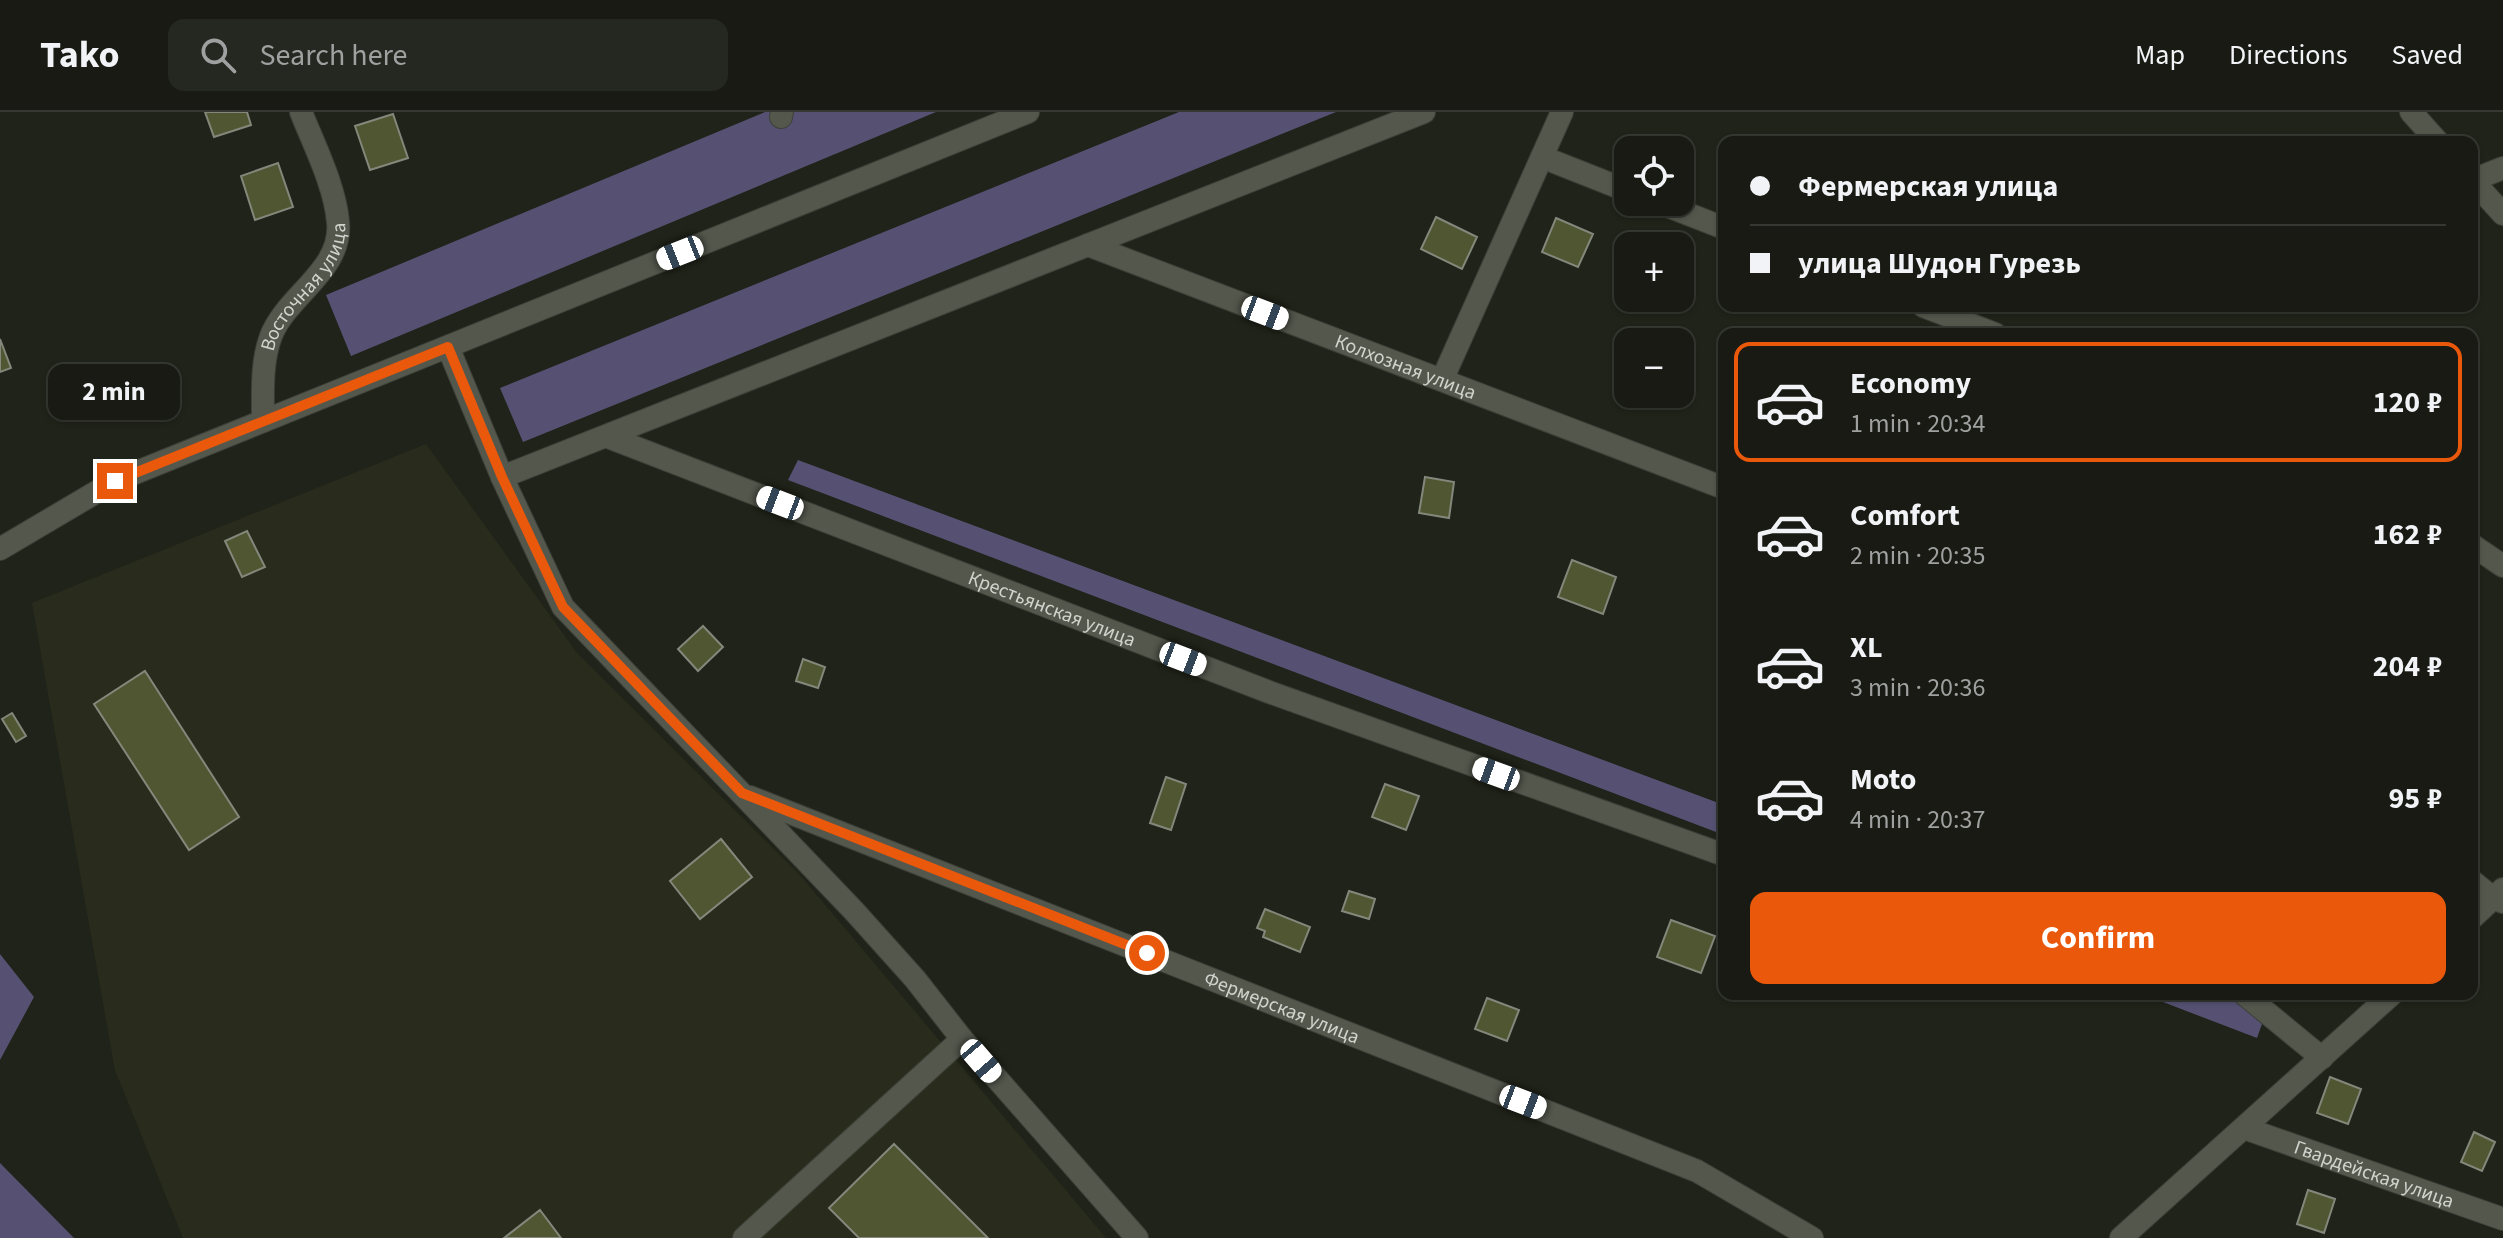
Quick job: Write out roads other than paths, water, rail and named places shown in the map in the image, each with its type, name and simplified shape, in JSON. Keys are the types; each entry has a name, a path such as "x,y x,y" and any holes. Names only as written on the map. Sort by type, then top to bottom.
{"street":[{"name":"Восточная улица","path":"263,421 263,379 271,336 285,312 334,252 339,224 324,169 301,112"},
{"path":"0,549 115,481 1028,112"},
{"path":"502,477 1424,112"},
{"path":"1442,380 1562,112"},
{"path":"2411,112 2433,136"},
{"path":"1542,157 1614,185"},
{"path":"2478,178 2503,168"},
{"path":"2478,187 2503,214"},
{"path":"1693,216 1718,226"},
{"name":"Колхозная улица","path":"1088,245 1718,486"},
{"path":"1938,312 1980,328"},
{"path":"448,347 502,477 563,607 854,911 1137,1238"},
{"name":"Крестьянская улица","path":"608,437 1269,692 1718,853"},
{"path":"2478,549 2503,566"},
{"name":"Фермерская улица","path":"742,793 1697,1171 1812,1238"},
{"path":"2478,884 2500,896 2478,913"},
{"path":"2251,1000 2322,1058"},
{"path":"2121,1238 2385,1000"},
{"path":"744,1238 962,1039"},
{"name":"Гвардейская улица","path":"2244,1128 2503,1219"}]}
